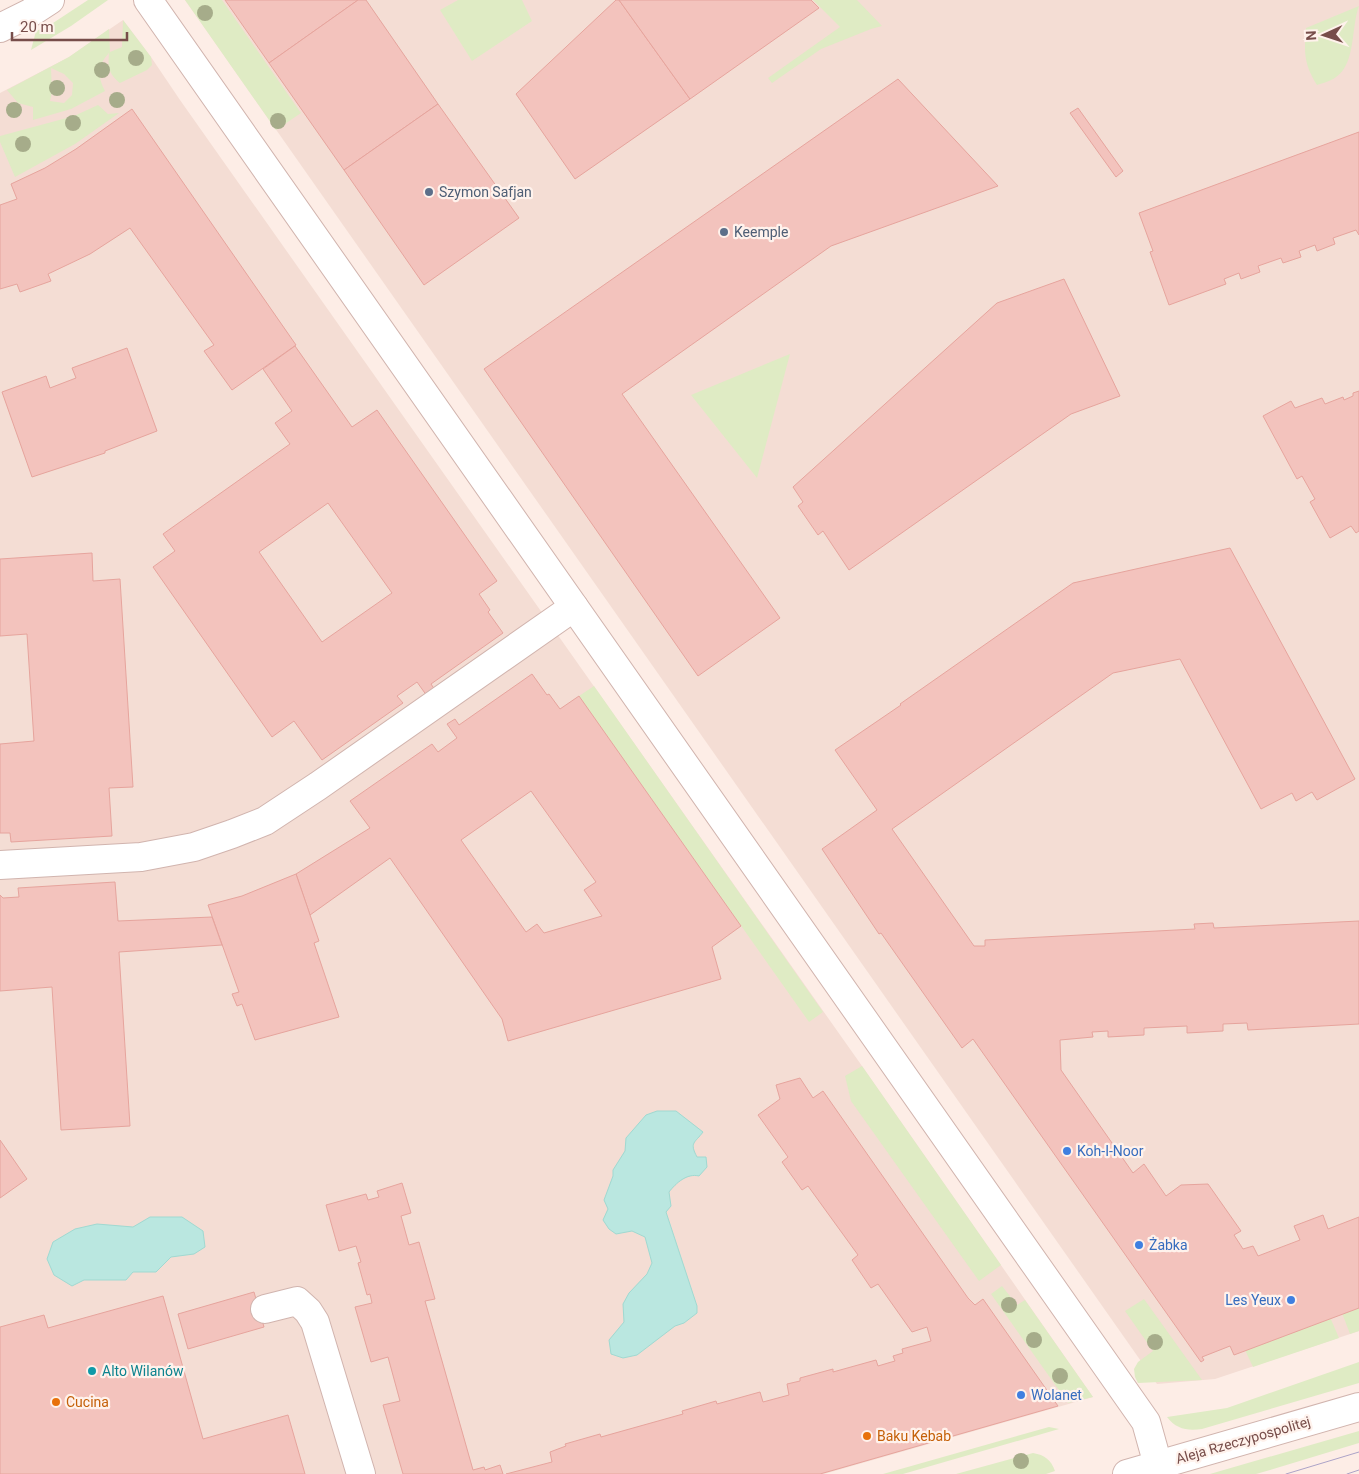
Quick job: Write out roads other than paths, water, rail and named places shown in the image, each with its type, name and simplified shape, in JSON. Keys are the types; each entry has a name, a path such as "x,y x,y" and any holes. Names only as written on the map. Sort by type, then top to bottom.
{"street":[{"path":"0,28 30,13 50,0"},
{"path":"148,0 1146,1422 1158,1465"},
{"path":"0,865 141,857 194,847 265,821 305,796 574,607"},
{"path":"265,1309 298,1301 315,1322 361,1474"},
{"name":"Aleja Rzeczypospolitej","path":"1127,1474 1359,1407"}],"water":[{"path":"657,1111 676,1111 703,1132 694,1143 693,1148 697,1157 706,1157 707,1167 699,1176 686,1177 678,1182 669,1192 671,1206 666,1212 697,1306 697,1313 684,1323 675,1326 637,1355 623,1358 611,1354 609,1340 624,1322 623,1304 629,1293 647,1274 652,1263 645,1237 632,1231 616,1234 609,1229 603,1220 608,1209 604,1200 613,1176 613,1170 625,1151 626,1138 646,1115"},
{"path":"150,1217 182,1217 203,1231 205,1247 194,1254 171,1257 156,1272 133,1272 126,1280 84,1280 72,1286 54,1275 47,1259 53,1242 75,1229 97,1224 133,1227"}],"tram line":[{"path":"1286,1474 1359,1452"},
{"path":"1347,1474 1359,1470"}],"place":[{"name":"Szymon Safjan","path":"429,192"},
{"name":"Keemple","path":"724,232"},
{"name":"Koh-I-Noor","path":"1067,1151"},
{"name":"Żabka","path":"1139,1245"},
{"name":"Les Yeux","path":"1291,1300"},
{"name":"Alto Wilanów","path":"92,1371"},
{"name":"Wolanet","path":"1021,1395"},
{"name":"Cucina","path":"56,1402"},
{"name":"Baku Kebab","path":"867,1436"}]}
